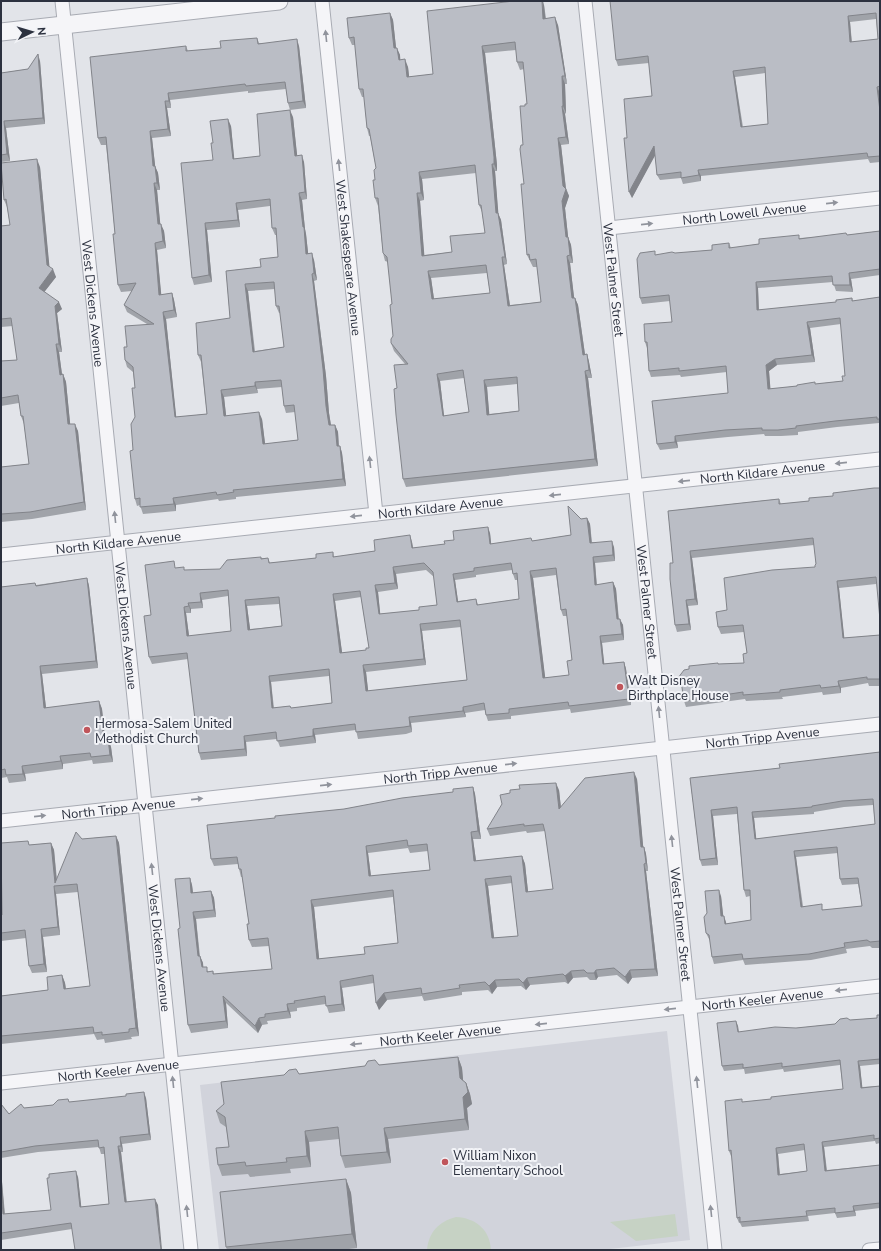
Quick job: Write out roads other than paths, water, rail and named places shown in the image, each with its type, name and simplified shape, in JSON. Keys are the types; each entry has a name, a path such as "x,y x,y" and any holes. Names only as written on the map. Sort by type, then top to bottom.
{"street":[{"name":"West Dickens Avenue","path":"62,1 191,1250"},
{"path":"1,32 279,1"},
{"name":"West Shakespeare Avenue","path":"322,1 376,514"},
{"name":"West Palmer Street","path":"585,1 715,1250"},
{"name":"North Lowell Avenue","path":"609,228 880,198"},
{"name":"North Kildare Avenue","path":"1,555 880,459"},
{"name":"North Tripp Avenue","path":"1,821 880,724"},
{"name":"North Keeler Avenue","path":"1,1084 880,986"},
{"path":"869,1250 880,1249"}],"place":[{"name":"Walt Disney Birthplace House","path":"620,687"},
{"name":"Hermosa-Salem United Methodist Church","path":"87,730"},
{"name":"William Nixon Elementary School","path":"445,1162"}]}
